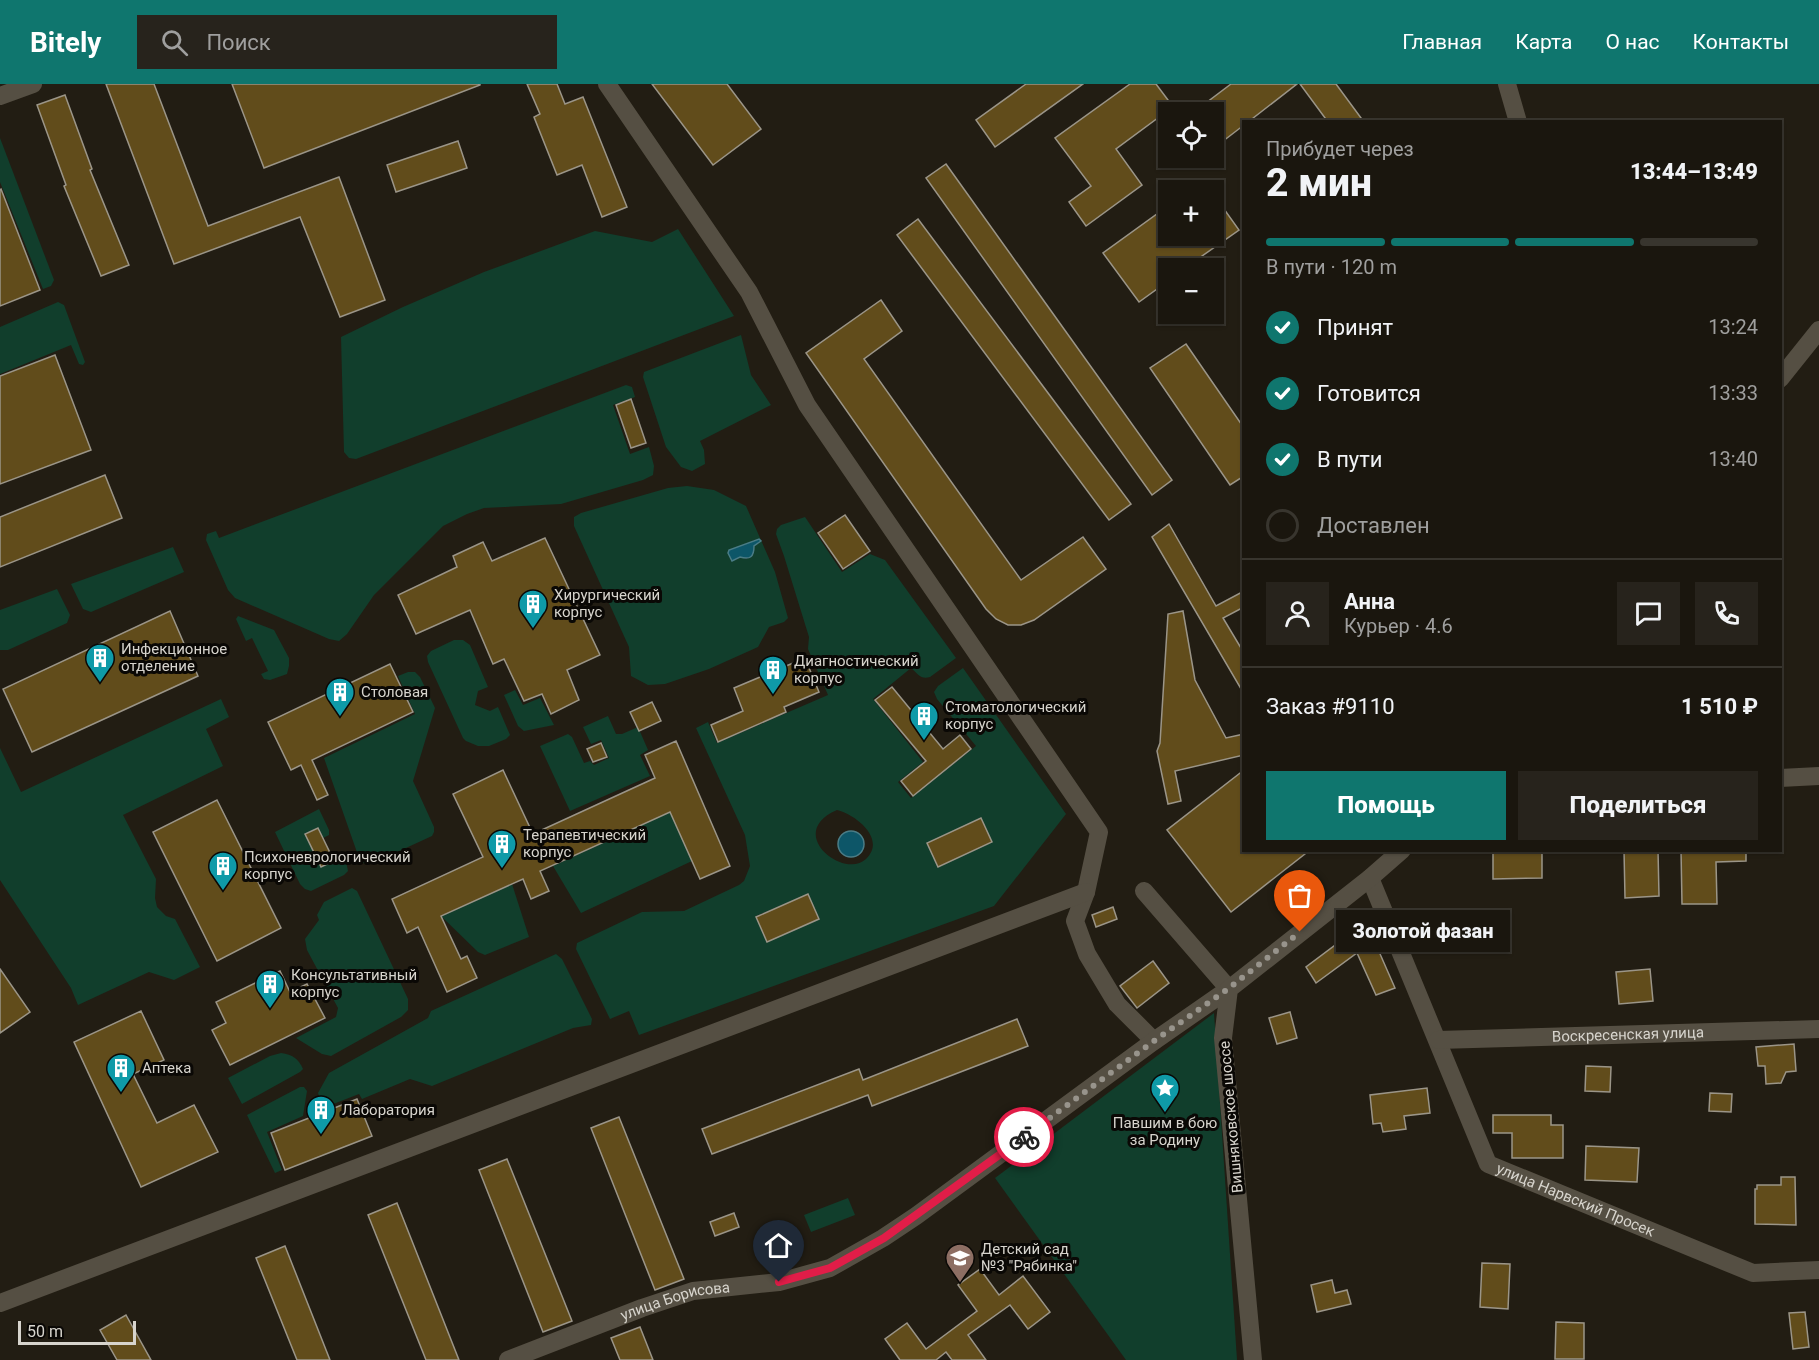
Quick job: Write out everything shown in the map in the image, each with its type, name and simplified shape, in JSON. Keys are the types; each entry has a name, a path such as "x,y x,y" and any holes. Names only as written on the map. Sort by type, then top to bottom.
{"street":[{"path":"0,96 33,84"},
{"path":"607,84 749,292 807,405 1099,832 1086,892 1075,921 1088,954 1117,1004 1154,1041"},
{"path":"1507,84 1517,120"},
{"path":"1782,376 1819,330"},
{"path":"1782,778 1819,776"},
{"path":"1144,891 1228,989 1400,852"},
{"name":"улица Нарвский Просек","path":"1370,878 1488,1164 1753,1273 1819,1270"},
{"path":"0,1303 1086,892"},
{"name":"улица Борисова","path":"508,1360 642,1308 693,1291 779,1282 830,1268 884,1238 916,1216 1228,989"},
{"name":"Вишняковское шоссе","path":"1228,989 1223,1038 1253,1360"},
{"name":"Воскресенская улица","path":"1438,1040 1819,1029"}],"green space":[{"path":"0,138 54,280 51,286 43,289 0,182"},
{"path":"678,229 734,316 356,459 349,458 344,452 341,337 484,272 595,231 652,242"},
{"path":"58,302 64,305 85,362 83,365 79,364 71,345 0,374 0,327"},
{"path":"741,335 751,375 771,405 700,441 704,450 705,464 692,471 681,467 666,447 643,377 644,372"},
{"path":"626,385 632,387 635,397 613,405 630,454 649,447 654,466 653,475 561,504 484,508 443,526 374,595 347,634 339,641 329,639 235,598 228,590 206,540 207,534 216,531 219,538"},
{"path":"687,486 714,490 746,506 775,572 788,618 784,622 769,627 758,647 709,669 665,684 648,685 631,676 629,647 574,526 574,517 668,488","holes":["755,540 759,543 754,546 754,550 747,559 740,557 736,560 729,551"]},
{"path":"805,517 842,572 870,554 885,560 956,658 927,678 920,676 911,668 873,699 923,762 898,782 911,798 976,746 937,699 934,692 938,686 963,668 1066,814 994,906 639,1035 629,1011 610,1019 576,949 577,943 642,912 684,911 739,885 744,881 750,866 745,835 696,728 708,722 717,743 828,695 808,649 809,637 776,534 781,525","holes":["837,810 860,822 871,836 872,851 866,859 856,864 833,859 823,851 817,841 816,830 822,820","981,818 992,842 938,867 927,843","808,894 819,919 767,941 756,916"]},
{"path":"173,547 184,572 91,612 83,609 71,584"},
{"path":"57,589 70,615 67,623 8,650 0,650 0,610"},
{"path":"238,616 274,630 289,658 287,674 270,680 264,679 261,674 268,671 252,638 246,641 236,619"},
{"path":"454,640 463,640 470,645 488,687 478,691 475,705 490,711 498,707 510,735 506,739 489,746 478,746 463,738 427,656 431,651"},
{"path":"415,672 420,677 435,708 413,781 434,827 434,832 432,836 371,864 365,864 359,858 324,758 415,714 398,676"},
{"path":"515,690 523,705 540,698 554,725 524,731 518,726 504,695"},
{"path":"221,699 229,717 206,729 223,766 123,815 156,879 157,907 166,916 175,919 200,967 174,980 149,972 78,1005 71,988 0,880 0,748 21,792"},
{"path":"608,716 616,734 622,734 638,727 648,750 640,755 650,776 570,811 540,746 568,734 572,737 584,763 590,761 594,765 609,758 601,740 591,744 583,727"},
{"path":"319,809 329,830 329,835 323,838 334,861 346,861 348,871 311,891 300,884 275,832"},
{"path":"670,812 692,861 581,913 553,866"},
{"path":"512,884 529,937 485,955 478,952 441,916"},
{"path":"352,888 357,891 408,999 408,1010 401,1017 331,1056 322,1054 296,1038 336,1017 338,1008 307,950 305,939 319,920 317,915 324,902"},
{"path":"556,954 562,959 592,1019 591,1025 573,1028 432,1086 410,1079 362,1099 359,1094 323,1108 318,1093 329,1073 428,1018 431,1011"},
{"path":"1214,1013 1237,1360 1126,1360 995,1178"},
{"path":"281,1053 295,1058 303,1069 242,1104 228,1078 270,1056"},
{"path":"304,1087 307,1091 303,1116 267,1132 282,1170 275,1173 247,1115"},
{"path":"848,1198 855,1215 811,1232 804,1215"}],"water":[{"path":"759,539 761,541 754,546 751,557 740,557 732,561 729,550"},
{"path":"851,831 860,835 864,844 860,853 851,857 842,853 838,844 842,835"}],"building":[{"path":"106,84 154,84 208,226 339,177 385,300 340,317 300,217 174,264"},
{"path":"232,84 480,84 480,85 264,168"},
{"path":"527,84 557,84 565,104 583,97 627,207 602,217 582,165 557,175 534,117 540,114"},
{"path":"652,84 727,84 761,129 713,165"},
{"path":"1026,84 1083,84 995,147 976,120"},
{"path":"1130,84 1156,84 1170,102 1158,102 1158,118 1116,149 1142,185 1086,226 1069,202 1091,186 1055,138"},
{"path":"1231,84 1297,84 1251,120 1242,120 1242,127 1224,140 1224,102 1207,102"},
{"path":"1300,84 1336,84 1363,120 1327,120"},
{"path":"65,95 92,169 90,170 129,265 101,276 64,186 66,185 37,105"},
{"path":"458,141 467,168 396,192 387,165"},
{"path":"946,164 1172,480 1152,495 926,178"},
{"path":"0,190 40,290 0,306"},
{"path":"1224,209 1239,230 1224,241"},
{"path":"1158,213 1158,246 1216,246 1199,258 1158,258 1158,288 1139,302 1103,253"},
{"path":"918,219 1131,504 1109,520 897,235"},
{"path":"881,300 902,331 864,359 1021,580 1083,537 1106,569 1034,620 1021,625 1008,625 996,619 986,609 806,353"},
{"path":"1186,344 1242,425 1242,477 1230,485 1150,368"},
{"path":"55,355 91,450 0,484 0,376"},
{"path":"631,399 646,443 631,448 616,405"},
{"path":"105,475 122,518 0,567 0,517"},
{"path":"845,515 870,551 843,569 818,533"},
{"path":"1169,524 1216,606 1242,592 1242,608 1223,618 1242,650 1242,691 1152,537"},
{"name":"Хирургический корпус","path":"545,538 600,655 567,670 579,700 551,714 542,694 524,701 504,659 493,664 470,610 416,634 398,595 457,567 453,556 483,542 492,561"},
{"name":"Инфекционное отделение","path":"170,611 198,676 32,752 3,689"},
{"path":"1183,611 1195,680 1226,738 1242,734 1242,755 1175,771 1181,801 1168,804 1157,751 1160,743 1168,614"},
{"name":"Диагностический корпус","path":"805,658 819,692 784,707 786,712 718,742 711,725 743,711 734,688"},
{"name":"Столовая","path":"390,664 413,712 312,760 328,795 317,800 301,765 291,770 268,722"},
{"name":"Стоматологический корпус","path":"892,687 943,749 960,735 971,749 913,796 901,781 926,761 875,700"},
{"path":"652,702 661,721 639,731 630,712"},
{"name":"Терапевтический корпус","path":"676,741 730,866 700,879 670,812 540,871 549,891 531,899 523,879 441,916 461,959 467,956 477,978 447,992 418,927 407,933 392,899 483,857 453,794 503,770 533,834 655,778 645,755"},
{"path":"601,743 607,757 593,762 587,749"},
{"path":"1242,772 1242,852 1307,852 1231,912 1167,830"},
{"name":"Психоневрологический корпус","path":"217,800 281,928 217,961 153,832"},
{"path":"981,818 992,842 938,867 927,843"},
{"path":"318,828 334,861 321,867 305,834"},
{"path":"1493,852 1542,852 1542,878 1493,879"},
{"path":"1624,852 1658,852 1659,896 1625,898"},
{"path":"1681,852 1746,852 1746,861 1716,862 1717,904 1682,904"},
{"path":"808,894 819,919 767,942 756,917"},
{"path":"1113,907 1117,919 1096,927 1092,915"},
{"path":"1366,922 1395,988 1376,995 1357,953 1316,983 1306,967"},
{"path":"1153,961 1169,983 1137,1008 1120,986"},
{"path":"0,969 30,1012 0,1033"},
{"path":"1650,969 1653,1001 1619,1004 1616,972"},
{"name":"Консультативный корпус","path":"280,971 290,992 307,984 325,1018 230,1065 212,1030 226,1023 216,1002"},
{"name":"Аптека","path":"141,1011 164,1060 133,1074 157,1123 194,1105 218,1152 141,1187 74,1042"},
{"path":"1290,1012 1297,1038 1277,1044 1269,1018"},
{"path":"1017,1019 1028,1046 872,1106 868,1095 712,1154 702,1129 859,1069 863,1080"},
{"path":"1794,1044 1796,1071 1786,1072 1781,1083 1766,1084 1765,1066 1758,1066 1756,1047"},
{"path":"1586,1066 1611,1067 1610,1092 1585,1091"},
{"path":"1427,1088 1430,1113 1404,1116 1406,1129 1383,1132 1381,1123 1373,1124 1370,1095"},
{"path":"1710,1093 1732,1094 1731,1112 1709,1111"},
{"name":"Лаборатория","path":"357,1099 372,1136 285,1170 271,1133"},
{"path":"1493,1115 1551,1115 1551,1125 1563,1125 1563,1158 1512,1158 1512,1133 1493,1133"},
{"path":"619,1117 684,1279 655,1290 591,1128"},
{"path":"1586,1146 1639,1148 1637,1182 1585,1180"},
{"path":"507,1159 572,1321 543,1332 479,1170"},
{"path":"1781,1177 1795,1177 1796,1225 1755,1224 1757,1185 1781,1185"},
{"path":"397,1203 459,1360 426,1360 368,1215"},
{"path":"734,1213 739,1227 715,1236 710,1222"},
{"path":"777,1245 783,1257 770,1263 764,1251"},
{"path":"285,1246 330,1360 297,1360 256,1258"},
{"path":"1482,1263 1510,1264 1508,1309 1480,1307"},
{"path":"980,1269 999,1295 1023,1276 1050,1312 1028,1329 1010,1305 968,1335 986,1360 952,1360 946,1352 936,1360 900,1360 885,1339 907,1323 926,1349 977,1311 958,1285"},
{"path":"1332,1280 1335,1293 1347,1290 1351,1304 1317,1312 1311,1285"},
{"path":"1805,1312 1809,1347 1793,1349 1789,1313"},
{"path":"126,1315 151,1360 117,1360 100,1330"},
{"path":"1556,1322 1584,1323 1584,1359 1555,1359"},
{"path":"640,1327 653,1360 620,1360 611,1338"}],"way so far":[{"path":"1024,1137 1228,989 1300,932"}],"place":[{"name":"Хирургический корпус","path":"533,630"},
{"name":"Инфекционное отделение","path":"100,684"},
{"name":"Диагностический корпус","path":"773,696"},
{"name":"Столовая","path":"340,718"},
{"name":"Стоматологический корпус","path":"924,742"},
{"name":"Терапевтический корпус","path":"502,870"},
{"name":"Психоневрологический корпус","path":"223,892"},
{"name":"Золотой фазан","path":"1300,932"},
{"name":"Консультативный корпус","path":"270,1010"},
{"name":"Аптека","path":"121,1094"},
{"name":"Павшим в бою за Родину","path":"1165,1114"},
{"name":"Лаборатория","path":"321,1136"},
{"name":"Детский сад №3 \"Рябинка\"","path":"960,1284"}],"route":[{"path":"779,1282 830,1268 884,1238 1024,1137"}]}
